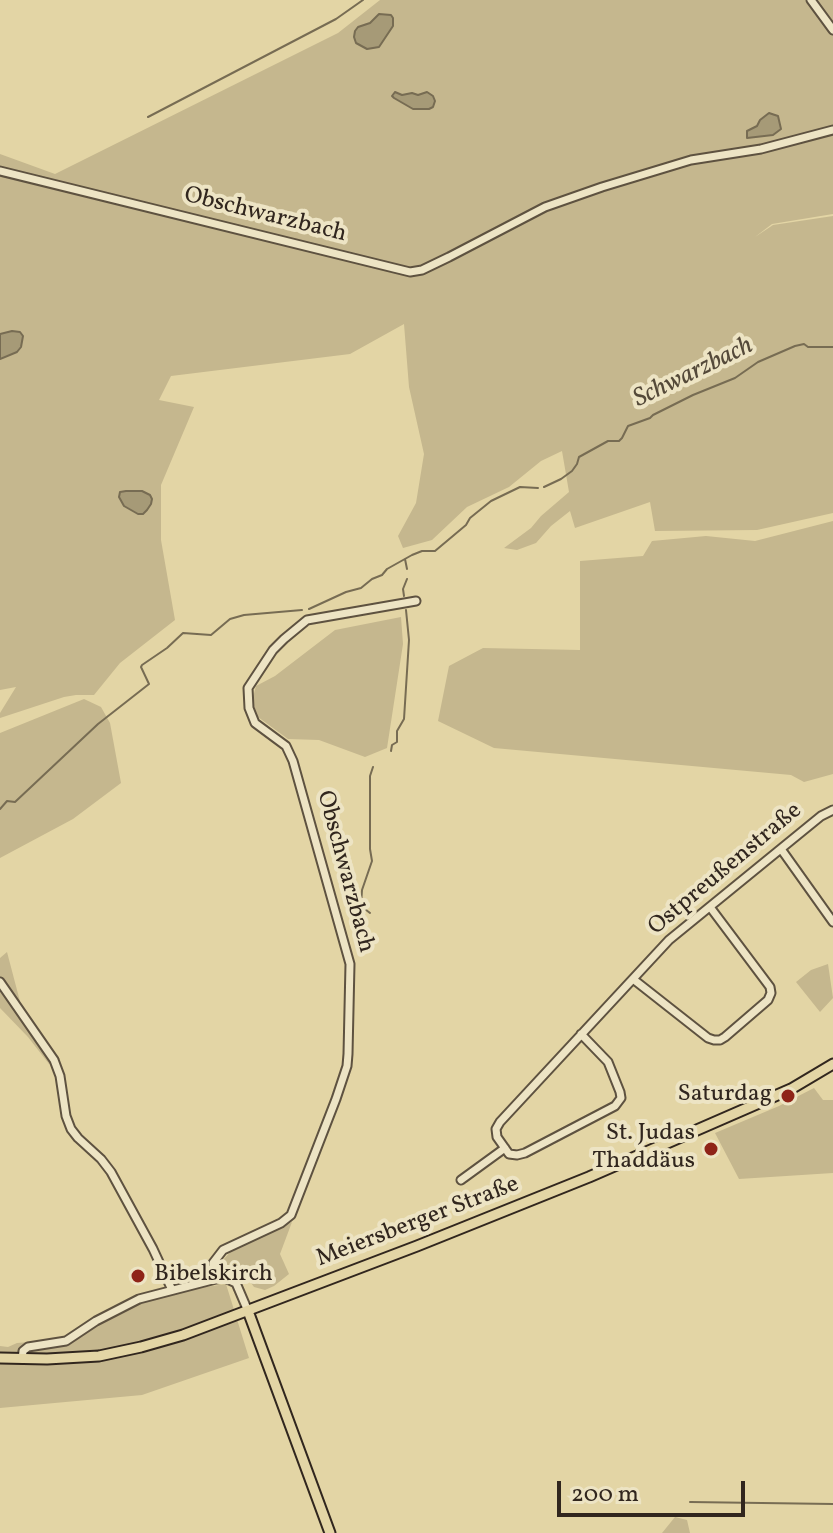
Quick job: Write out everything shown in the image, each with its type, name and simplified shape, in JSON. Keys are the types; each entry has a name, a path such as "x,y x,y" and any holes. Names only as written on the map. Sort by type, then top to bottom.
{"main road":[{"name":"Meiersberger Straße","path":"0,1358 76,1358 122,1352 162,1342 589,1177 791,1089 833,1064"},
{"path":"248,1311 330,1533"}],"street":[{"path":"811,0 833,30"},
{"name":"Obschwarzbach","path":"0,171 410,272 422,270 545,207 590,191 691,160 761,149 833,130"},
{"name":"Obschwarzbach","path":"216,1279 213,1263 223,1250 281,1223 291,1215 336,1099 348,1054 350,964 293,761 286,746 255,723 249,708 248,688 273,650 307,620 416,601"},
{"name":"Ostpreußenstraße","path":"505,1148 497,1137 496,1129 500,1122 669,940 821,816 833,810"},
{"path":"781,849 833,922"},
{"path":"633,979 714,1040 725,1037 768,1000 770,987 710,907"},
{"path":"0,982 54,1060 71,1129 111,1172 172,1290"},
{"path":"461,1180 505,1148 509,1154 525,1153 615,1106 621,1098 608,1062 581,1034"},
{"path":"22,1359 23,1351 28,1347 66,1341 139,1299 216,1279 225,1278 236,1283 248,1311"}],"shaded area":[{"path":"380,0 833,0 833,214 772,224 755,237 773,225 833,216 833,513 757,530 655,531 650,502 575,528 570,511 536,543 517,550 504,548 531,528 569,492 562,451 541,461 509,487 467,507 432,540 403,548 398,536 416,503 424,454 409,387 404,324 350,354 171,376 159,400 194,407 161,485 161,540 175,620 120,663 94,695 64,697 0,718 16,687 0,690 0,154 55,174 338,33"},
{"path":"379,14 391,15 393,26 379,47 367,49 356,43 354,37 358,27 370,23"},
{"path":"395,92 418,95 427,92 435,101 429,109 413,109 394,98"},
{"path":"769,113 778,116 781,129 773,135 747,138 747,131 757,126"},
{"path":"20,332 23,336 21,347 0,359 0,334"},
{"path":"142,491 150,495 151,504 143,514 124,506 119,497 120,492"},
{"path":"833,521 833,774 804,782 791,775 494,748 438,721 449,666 483,648 580,650 580,561 643,556 652,541 706,536 755,541"},
{"path":"401,617 403,644 387,748 365,757 319,740 288,739 258,717 252,701 256,686 275,676 335,630"},
{"path":"84,699 101,707 110,723 121,783 73,819 0,858 0,733"},
{"path":"7,952 22,1009 60,1059 49,1064 0,1008 0,958"},
{"path":"828,964 833,998 820,1012 796,982 811,970"},
{"path":"814,1088 823,1100 833,1100 833,1173 739,1179 715,1133"},
{"path":"292,1222 280,1254 289,1274 274,1286 265,1290 254,1287 243,1272 224,1265 223,1260 234,1248"},
{"path":"226,1284 249,1358 142,1395 0,1408 0,1346 55,1340 109,1310 184,1290"},
{"path":"675,1517 687,1520 690,1533 662,1533"}],"waterway":[{"path":"148,117 336,19 363,0"},
{"name":"Schwarzbach","path":"544,487 572,471 579,457 608,441 619,441 628,426 735,378 758,362 804,344 808,347 833,347"},
{"name":"Schwarzbach","path":"309,609 361,588 412,555 435,551 491,501 520,487 538,488"},
{"path":"405,559 407,569"},
{"path":"404,596 407,579"},
{"name":"Schwarzbach","path":"0,809 7,801 15,802 98,724 149,684 142,665 183,633 211,635 230,619 244,615 302,610"},
{"path":"391,751 404,719 409,640 406,610"},
{"path":"370,913 361,906 362,890 372,861 370,776 373,767"},
{"path":"690,1502 833,1504"}],"place":[{"name":"Saturdag","path":"788,1096"},
{"name":"St. Judas Thaddäus","path":"711,1149"},
{"name":"Bibelskirch","path":"138,1276"}]}
